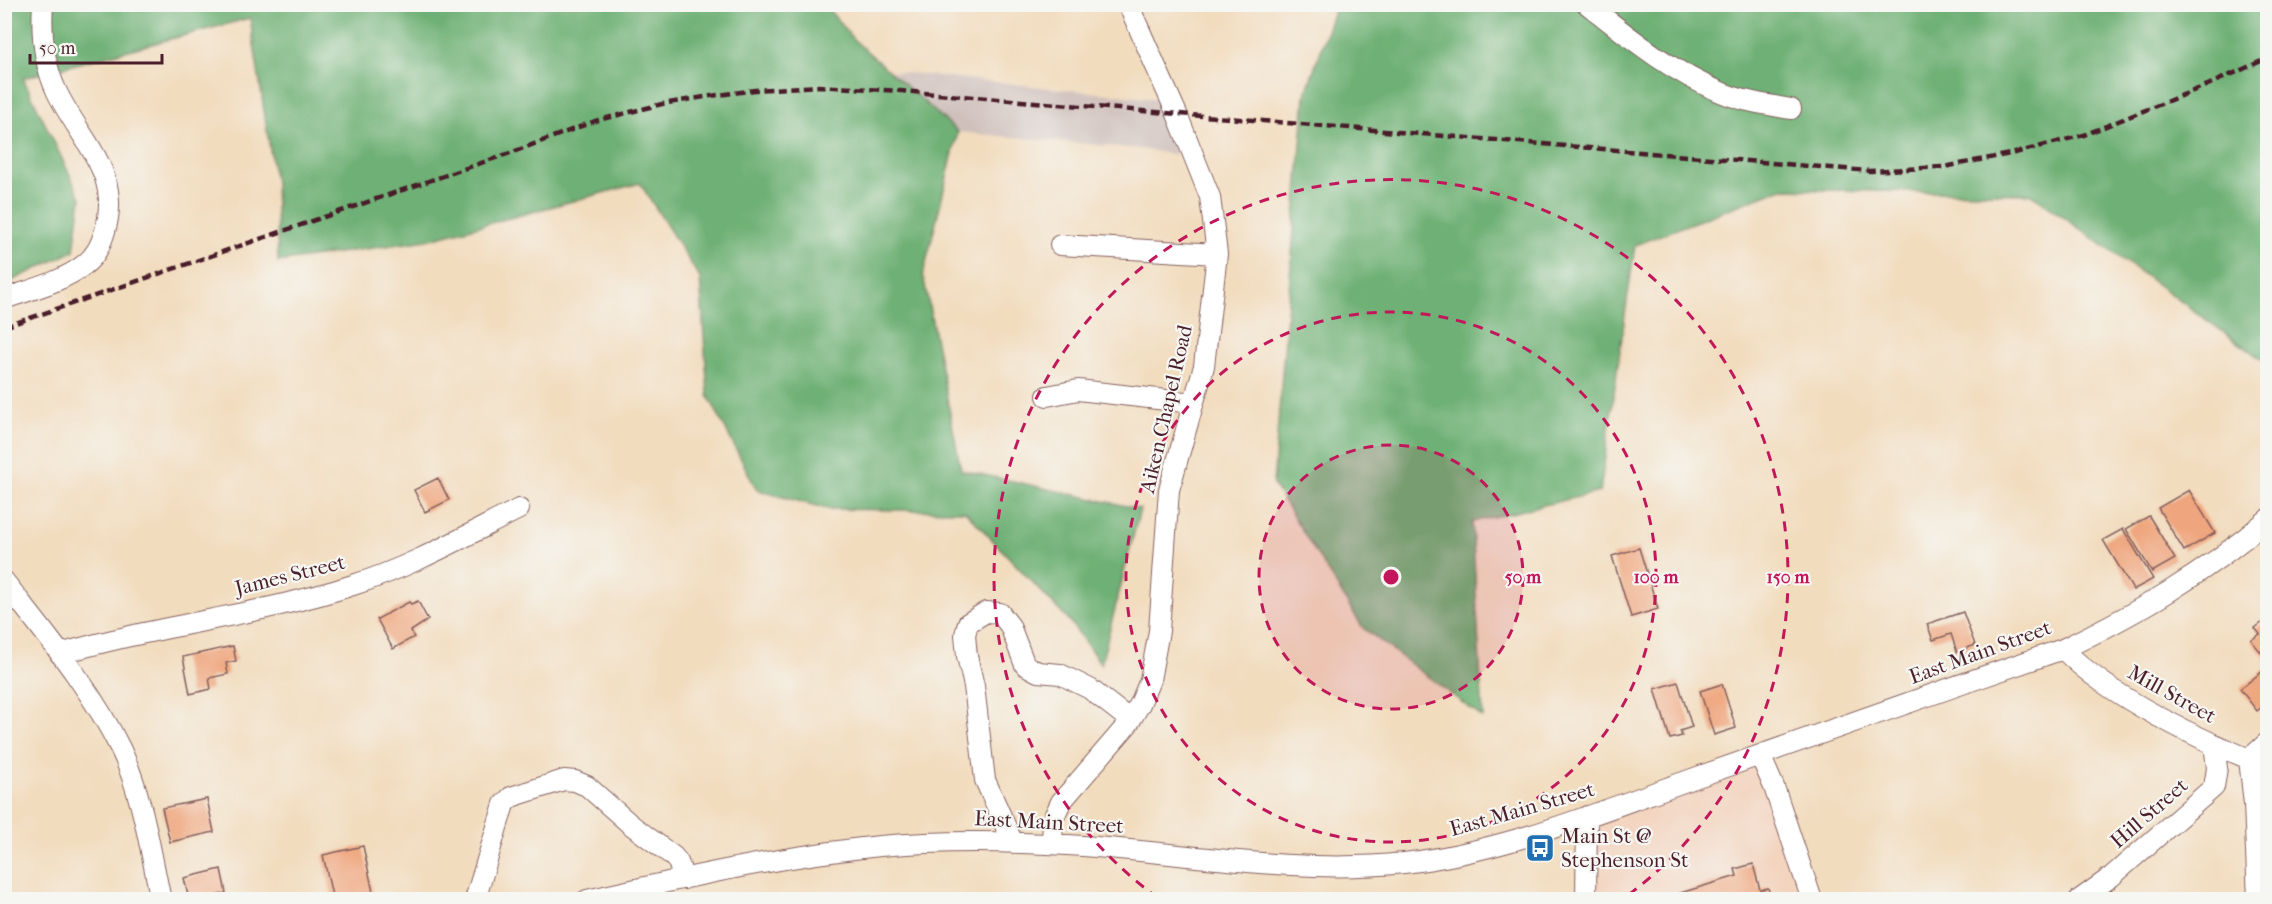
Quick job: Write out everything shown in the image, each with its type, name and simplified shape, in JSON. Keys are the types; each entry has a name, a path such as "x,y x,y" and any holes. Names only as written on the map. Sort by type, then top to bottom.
{"street":[{"path":"4,299 38,287 85,264 96,253 102,240 110,204 104,171 94,150 71,119 55,88 42,34 42,4"},
{"name":"Aiken Chapel Road","path":"1052,844 1053,819 1061,802 1130,720 1140,704 1155,659 1163,588 1169,489 1205,357 1217,254 1210,197 1177,114 1128,4"},
{"path":"1587,4 1641,47 1700,82 1755,103 1791,109"},
{"path":"1060,245 1217,254"},
{"path":"1047,396 1078,390 1193,403"},
{"name":"James Street","path":"60,654 108,640 264,608 354,585 412,562 519,509"},
{"name":"East Main Street","path":"587,900 792,858 883,846 964,841 1052,844 1248,861 1347,866 1404,863 1486,849 1587,816 2062,649 2124,620 2172,591 2238,545 2268,519"},
{"path":"4,581 60,654 122,752 141,810 161,900"},
{"path":"1013,843 985,780 974,686 967,656 965,635 968,623 986,612 1000,613 1010,626 1025,665 1038,672 1059,674 1090,689 1130,720"},
{"name":"Mill Street","path":"2062,649 2080,667 2136,703 2214,744 2268,766"},
{"path":"2258,900 2254,804 2249,759 2268,742"},
{"name":"Hill Street","path":"2079,900 2111,877 2214,787 2217,768 2214,744"},
{"path":"1760,755 1774,787 1812,900"},
{"path":"476,900 504,804 511,797 564,780 575,781 587,786 630,824 673,856 678,862 684,879"},
{"path":"1586,900 1587,816"}],"shaded area":[{"path":"890,71 1165,100 1176,155 1141,149 958,132"},
{"path":"1760,755 1811,899 1586,900 1587,816"}],"green space":[{"path":"4,5 825,5 853,39 958,132 923,275 961,470 1140,509 1101,664 1071,623 965,511 828,509 757,490 708,395 700,278 640,183 427,240 278,262 275,183 250,18 23,78 81,198 74,251 5,284"},
{"path":"1336,5 2267,5 2267,363 2031,194 1780,189 1635,245 1600,492 1472,522 1483,718 1363,628 1273,484 1305,96"}],"building":[{"path":"438,478 449,500 425,512 414,490"},
{"path":"2189,490 2215,533 2184,551 2158,508"},
{"path":"2149,516 2175,559 2152,572 2126,529"},
{"path":"2123,529 2153,579 2133,590 2103,540"},
{"path":"1639,548 1658,609 1631,617 1612,556"},
{"path":"418,601 428,620 411,631 414,637 393,649 377,619 409,602 411,604"},
{"path":"1963,612 1975,645 1957,652 1951,634 1933,640 1927,624"},
{"path":"2268,618 2268,661 2251,640 2260,634 2255,628"},
{"path":"233,646 236,661 226,663 228,674 209,678 211,689 190,694 183,657"},
{"path":"2268,667 2268,702 2257,711 2240,689"},
{"path":"1678,682 1692,727 1680,731 1682,736 1670,739 1655,689"},
{"path":"1722,684 1736,728 1714,735 1700,691"},
{"path":"207,799 214,832 170,842 162,808"},
{"path":"363,846 373,892 333,900 323,855"},
{"path":"1753,864 1760,890 1768,888 1772,900 1657,900 1737,876 1735,869"},
{"path":"221,869 226,893 200,900 189,900 184,878"}],"railway":[{"path":"4,327 513,152 595,121 662,104 755,90 819,86 901,91 1869,171 1944,167 2015,153 2084,135 2268,58"}],"place":[{"name":"Main St @ Stephenson St","path":"1540,848"}]}
